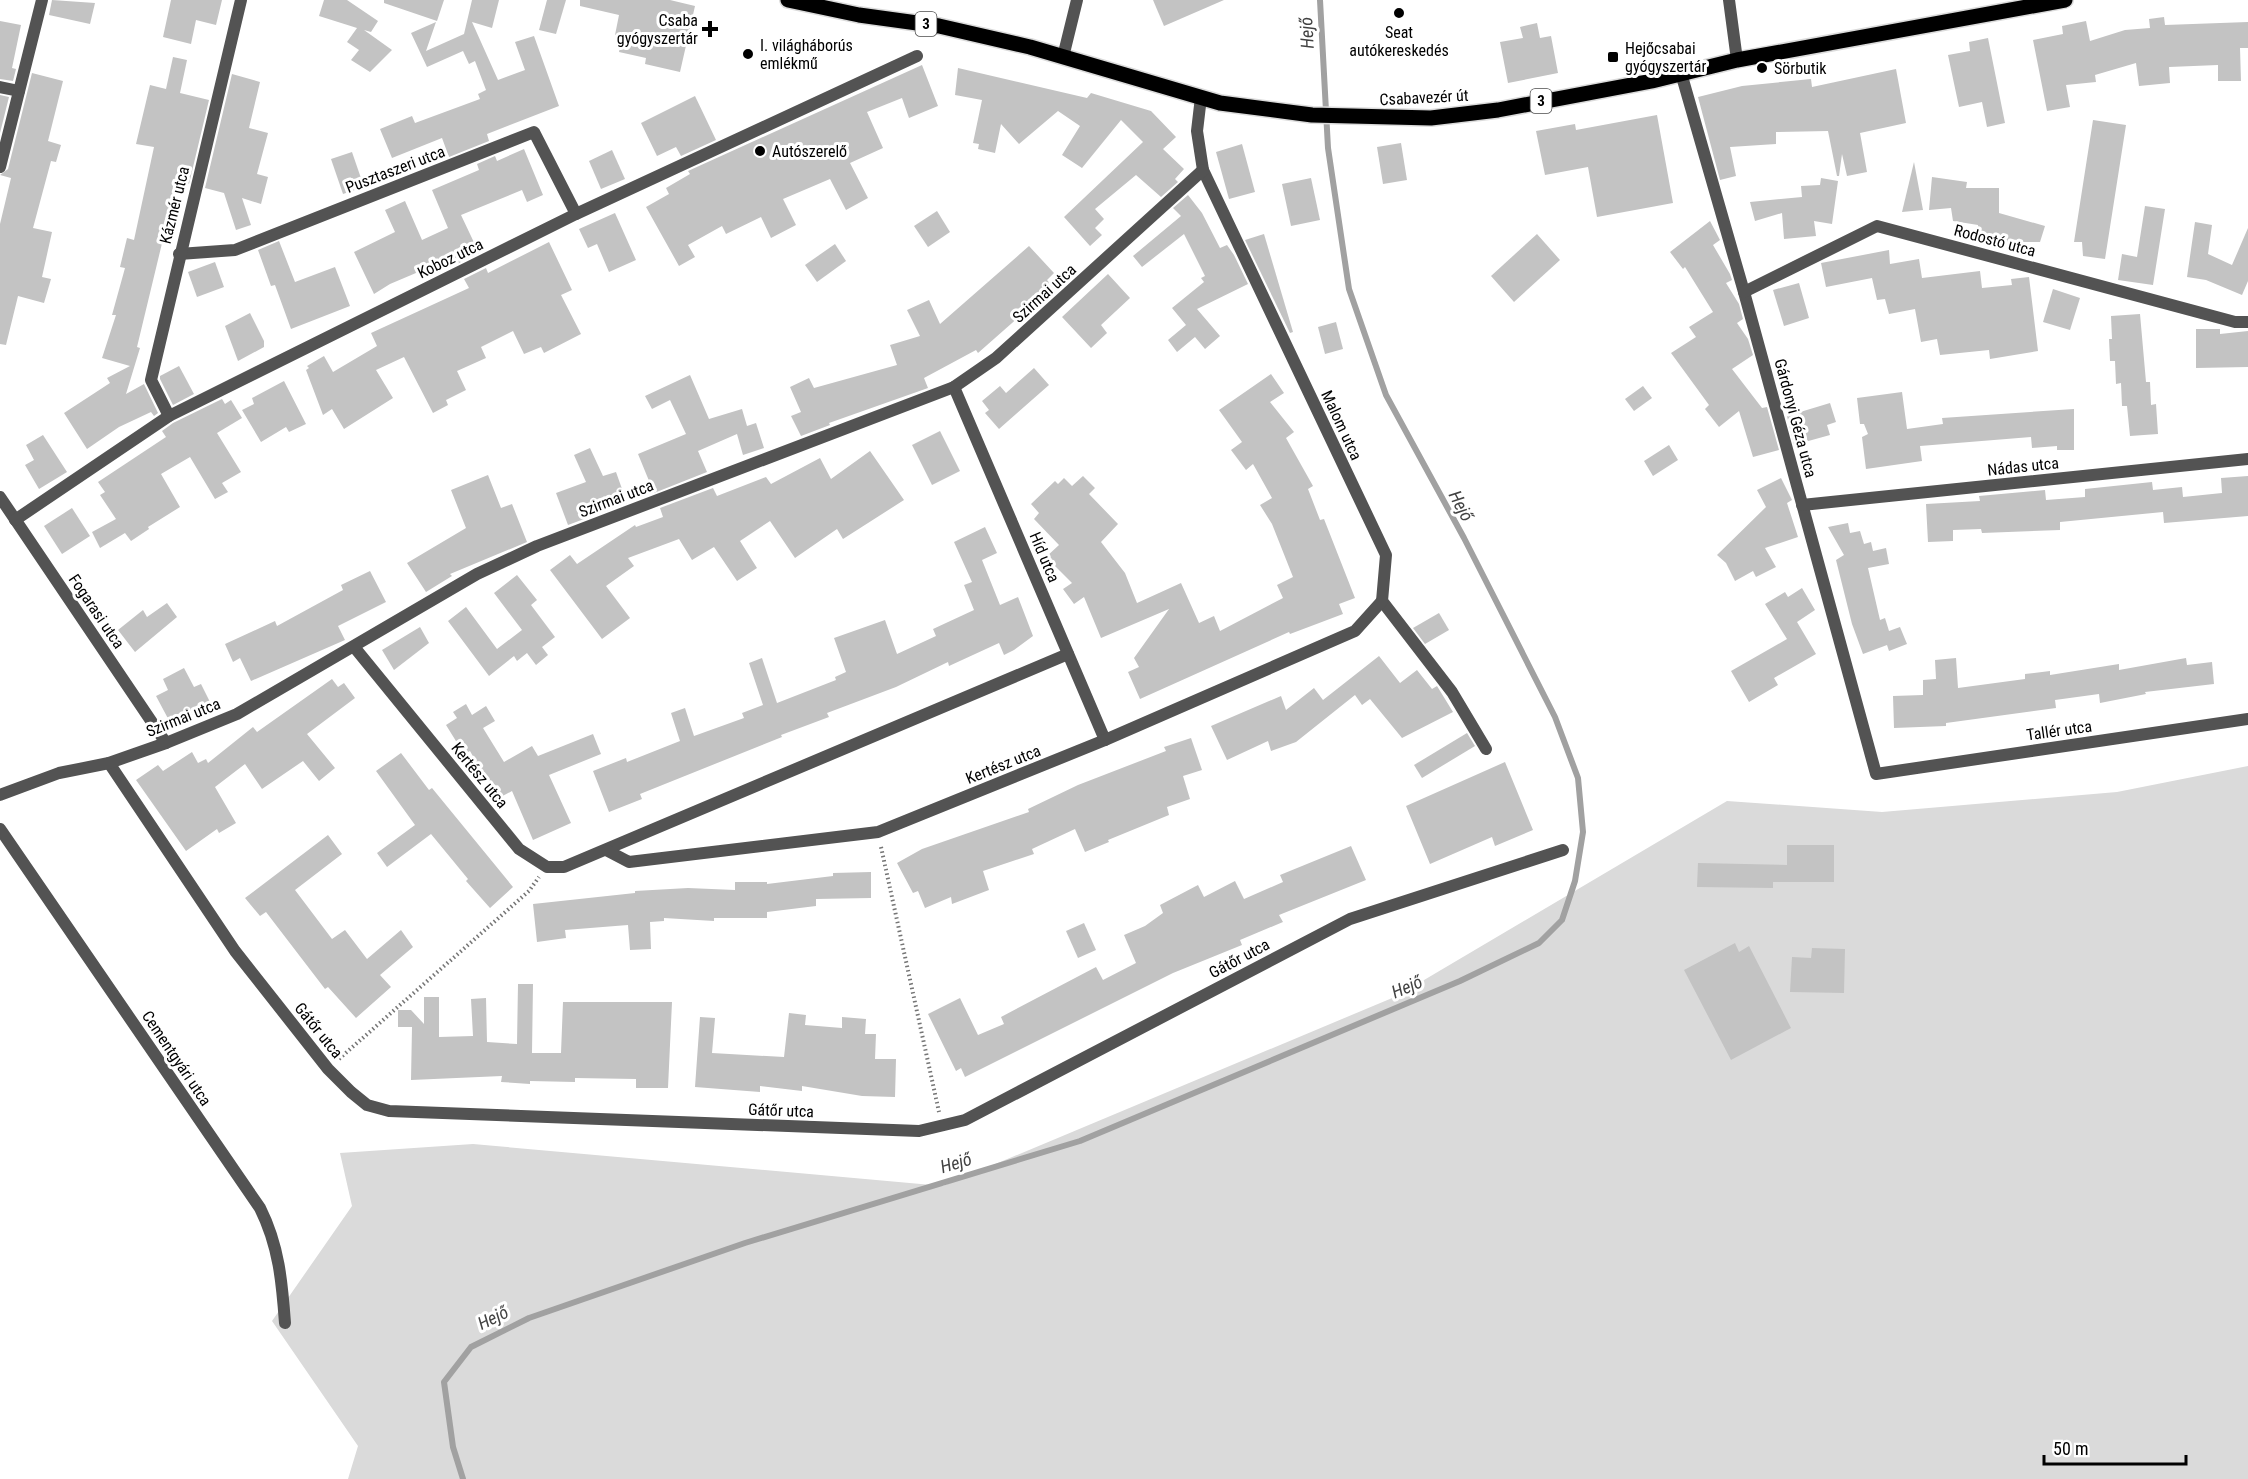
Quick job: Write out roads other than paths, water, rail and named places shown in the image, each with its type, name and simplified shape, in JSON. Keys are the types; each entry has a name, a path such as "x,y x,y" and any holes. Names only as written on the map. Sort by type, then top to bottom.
{"main road":[{"name":"Csabavezér út","path":"788,0 859,15 939,26 1063,57 1201,97 1274,111 1342,117 1431,118 1487,111 1737,60 2065,0"}],"street":[{"path":"0,167 42,0"},
{"name":"Kázmér utca","path":"169,416 151,380 241,0"},
{"path":"1063,57 1077,0"},
{"path":"1729,0 1737,60"},
{"name":"Koboz utca","path":"15,520 169,416 576,214 917,56"},
{"name":"Gárdonyi Géza utca","path":"1681,73 1744,292 1876,774"},
{"path":"0,87 19,91"},
{"name":"Malom utca","path":"1201,97 1197,131 1203,170 1386,555 1382,601"},
{"name":"Pusztaszeri utca","path":"179,254 235,250 534,132 576,214"},
{"name":"Szirmai utca","path":"0,795 59,773 109,763 237,714 354,648 477,574 537,546 954,387 996,358 1203,170"},
{"name":"Rodostó utca","path":"1744,292 1877,226 2235,322 2248,322"},
{"name":"Híd utca","path":"954,387 1105,740"},
{"name":"Nádas utca","path":"1802,505 2248,459"},
{"name":"Fogarasi utca","path":"0,497 166,743"},
{"path":"1382,601 1452,692 1486,749"},
{"name":"Kertész utca","path":"354,648 519,849 547,867 564,867 608,851 629,862 878,832 1105,740 1355,631 1382,601"},
{"path":"608,851 1068,654"},
{"name":"Tallér utca","path":"1876,774 2248,719"},
{"name":"Gátőr utca","path":"109,763 235,951 328,1069 367,1104 389,1111 919,1131 942,1127 965,1120 1350,919 1563,850"},
{"name":"Cementgyári utca","path":"0,828 260,1208 278,1255 285,1323"}],"waterway":[{"name":"Hejő","path":"463,1479 453,1447 444,1382 471,1347 529,1318 745,1243 1080,1141 1460,981 1539,943 1562,920 1575,881 1583,832 1578,778 1555,717 1464,538 1386,395 1349,289 1328,148 1320,0"}],"place":[{"name":"Seat autókereskedés","path":"1399,13"},
{"name":"Csaba gyógyszertár","path":"710,29"},
{"name":"I. világháborús emlékmű","path":"748,54"},
{"name":"Hejőcsabai gyógyszertár","path":"1613,57"},
{"name":"Sörbutik","path":"1762,68"},
{"name":"Autószerelő","path":"760,151"}]}
